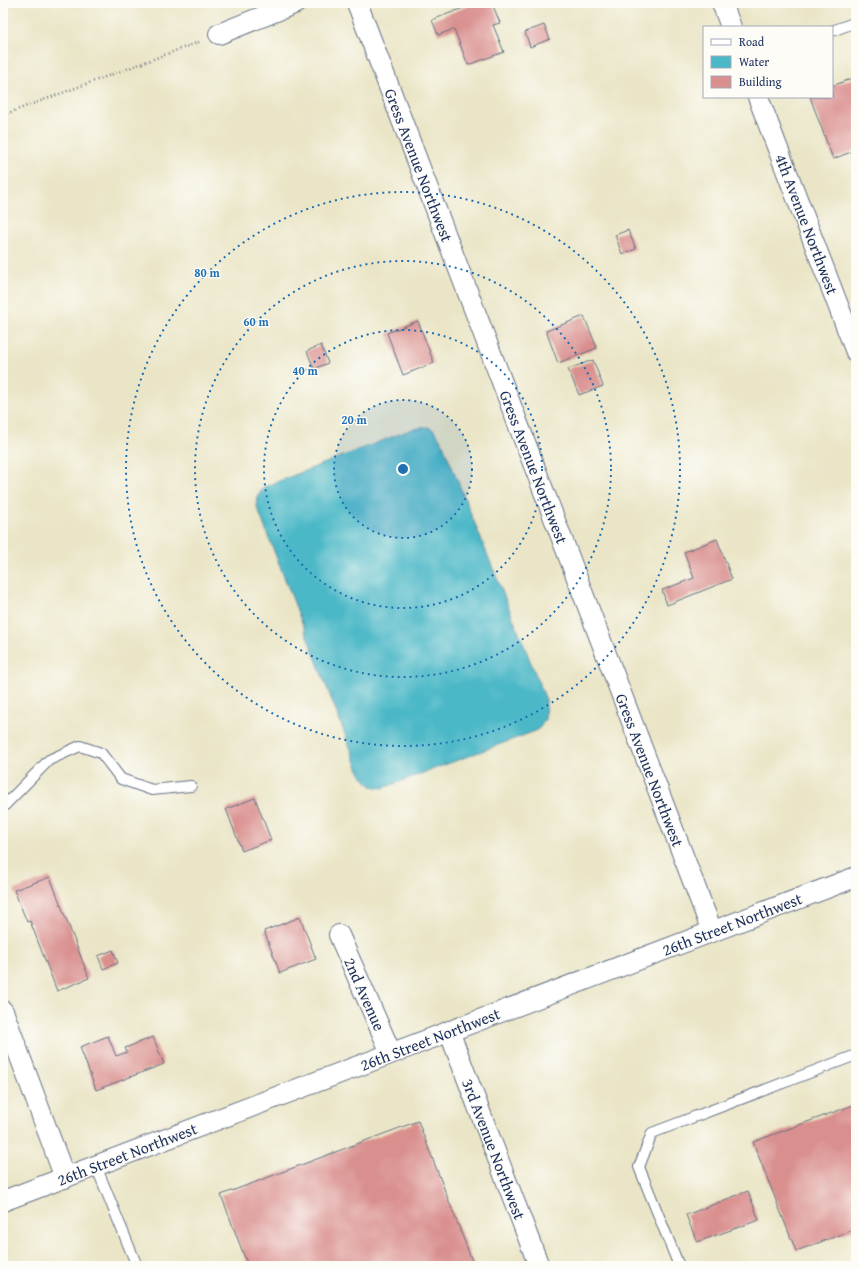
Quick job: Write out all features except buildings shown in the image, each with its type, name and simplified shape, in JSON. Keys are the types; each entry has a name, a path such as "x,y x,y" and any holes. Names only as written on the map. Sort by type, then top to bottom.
{"street":[{"path":"220,34 296,3"},
{"name":"Gress Avenue Northwest","path":"357,3 712,931"},
{"path":"722,3 731,26"},
{"name":"4th Avenue Northwest","path":"758,98 856,352"},
{"name":"26th Street Northwest","path":"3,1201 856,876"},
{"name":"2nd Avenue","path":"339,935 392,1053"},
{"path":"3,1011 65,1178"},
{"name":"3rd Avenue Northwest","path":"449,1031 539,1266"}],"lane":[{"path":"833,31 856,22"},
{"path":"3,807 49,760 80,746 101,753 121,778 152,790 191,786"},
{"path":"679,1266 639,1167 652,1133 856,1055"},
{"path":"96,1166 136,1266"}],"path":[{"path":"3,115 220,34"}],"water":[{"path":"428,427 435,431 442,442 546,700 545,719 538,730 383,788 371,786 360,773 257,507 258,496 264,487 412,429"}]}
